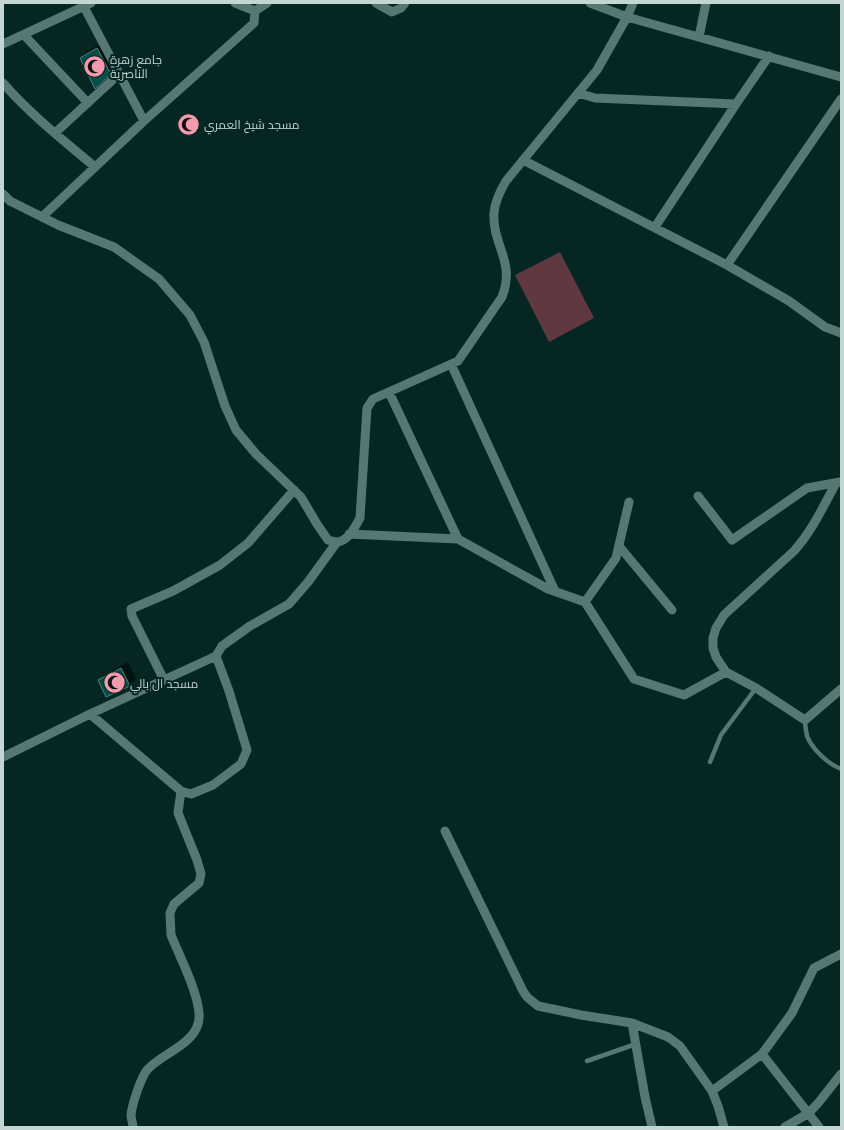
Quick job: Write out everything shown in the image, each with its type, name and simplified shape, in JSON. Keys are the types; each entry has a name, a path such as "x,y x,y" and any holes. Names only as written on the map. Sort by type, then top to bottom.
{"street":[{"path":"234,3 255,11"},
{"path":"255,11 267,3"},
{"path":"376,3 392,12 401,8 405,3"},
{"path":"590,3 627,17 841,77"},
{"path":"3,194 10,201 58,225 114,247 158,279 190,315 204,342 225,406 236,430 256,454 301,497 328,540 337,542 345,539 353,530 360,518 367,408 373,399 458,361 502,298 506,288 507,276 505,262 495,230 494,213 498,196 506,181 597,70 627,17 633,3"},
{"path":"699,37 706,3"},
{"path":"3,44 86,4 119,74 144,121"},
{"path":"42,217 144,121 254,23 255,11"},
{"path":"24,34 88,103"},
{"path":"655,227 769,56"},
{"path":"55,133 119,74"},
{"path":"3,83 14,96 95,167"},
{"path":"578,93 595,98 736,104"},
{"path":"727,265 841,99"},
{"path":"523,160 727,265 789,301 826,327 841,333"},
{"path":"451,364 555,591"},
{"path":"389,392 458,539"},
{"path":"698,496 732,540 807,488 838,482"},
{"path":"838,482 803,542 724,615 716,628 713,638 713,648 716,657 726,672 756,688 805,720 841,689"},
{"path":"164,680 132,616 131,609 173,591 220,565 248,543 294,490"},
{"path":"585,602 616,558 629,502"},
{"path":"349,534 458,539 548,589 585,602 634,679 684,695 726,672"},
{"path":"3,757 90,714 216,656 222,646 250,626 289,604 308,582 337,542"},
{"path":"619,546 672,610"},
{"path":"90,714 181,791 191,794 213,785 242,764 247,750 229,691 216,656"},
{"path":"133,1127 131,1115 136,1093 147,1070 188,1039 198,1024 199,1013 193,989 171,935 170,926 170,913 174,904 199,883 201,874 178,813 181,791"},
{"path":"445,831 527,997 538,1006 632,1022 668,1037 680,1046 712,1091 724,1127"},
{"path":"712,1091 762,1054 792,1013 814,968 841,954"},
{"path":"632,1022 652,1127"},
{"path":"762,1054 819,1127"},
{"path":"785,1127 809,1113 841,1074"}],"lane":[{"path":"710,762 720,735 756,688"},
{"path":"805,720 808,737 820,755 834,767 841,769"},
{"path":"587,1061 636,1044"}],"shaded area":[{"path":"560,252 594,318 549,342 515,275"}],"building":[{"name":"جامع زهرة الناصرية","path":"97,48 111,74 95,89 80,58"},
{"name":"مسجد ال بالي","path":"121,668 130,686 106,697 98,680"}],"place":[{"name":"جامع زهرة الناصرية","path":"95,66"},
{"name":"مسجد شيخ العمري","path":"189,124"},
{"name":"مسجد ال بالي","path":"114,683"}]}
